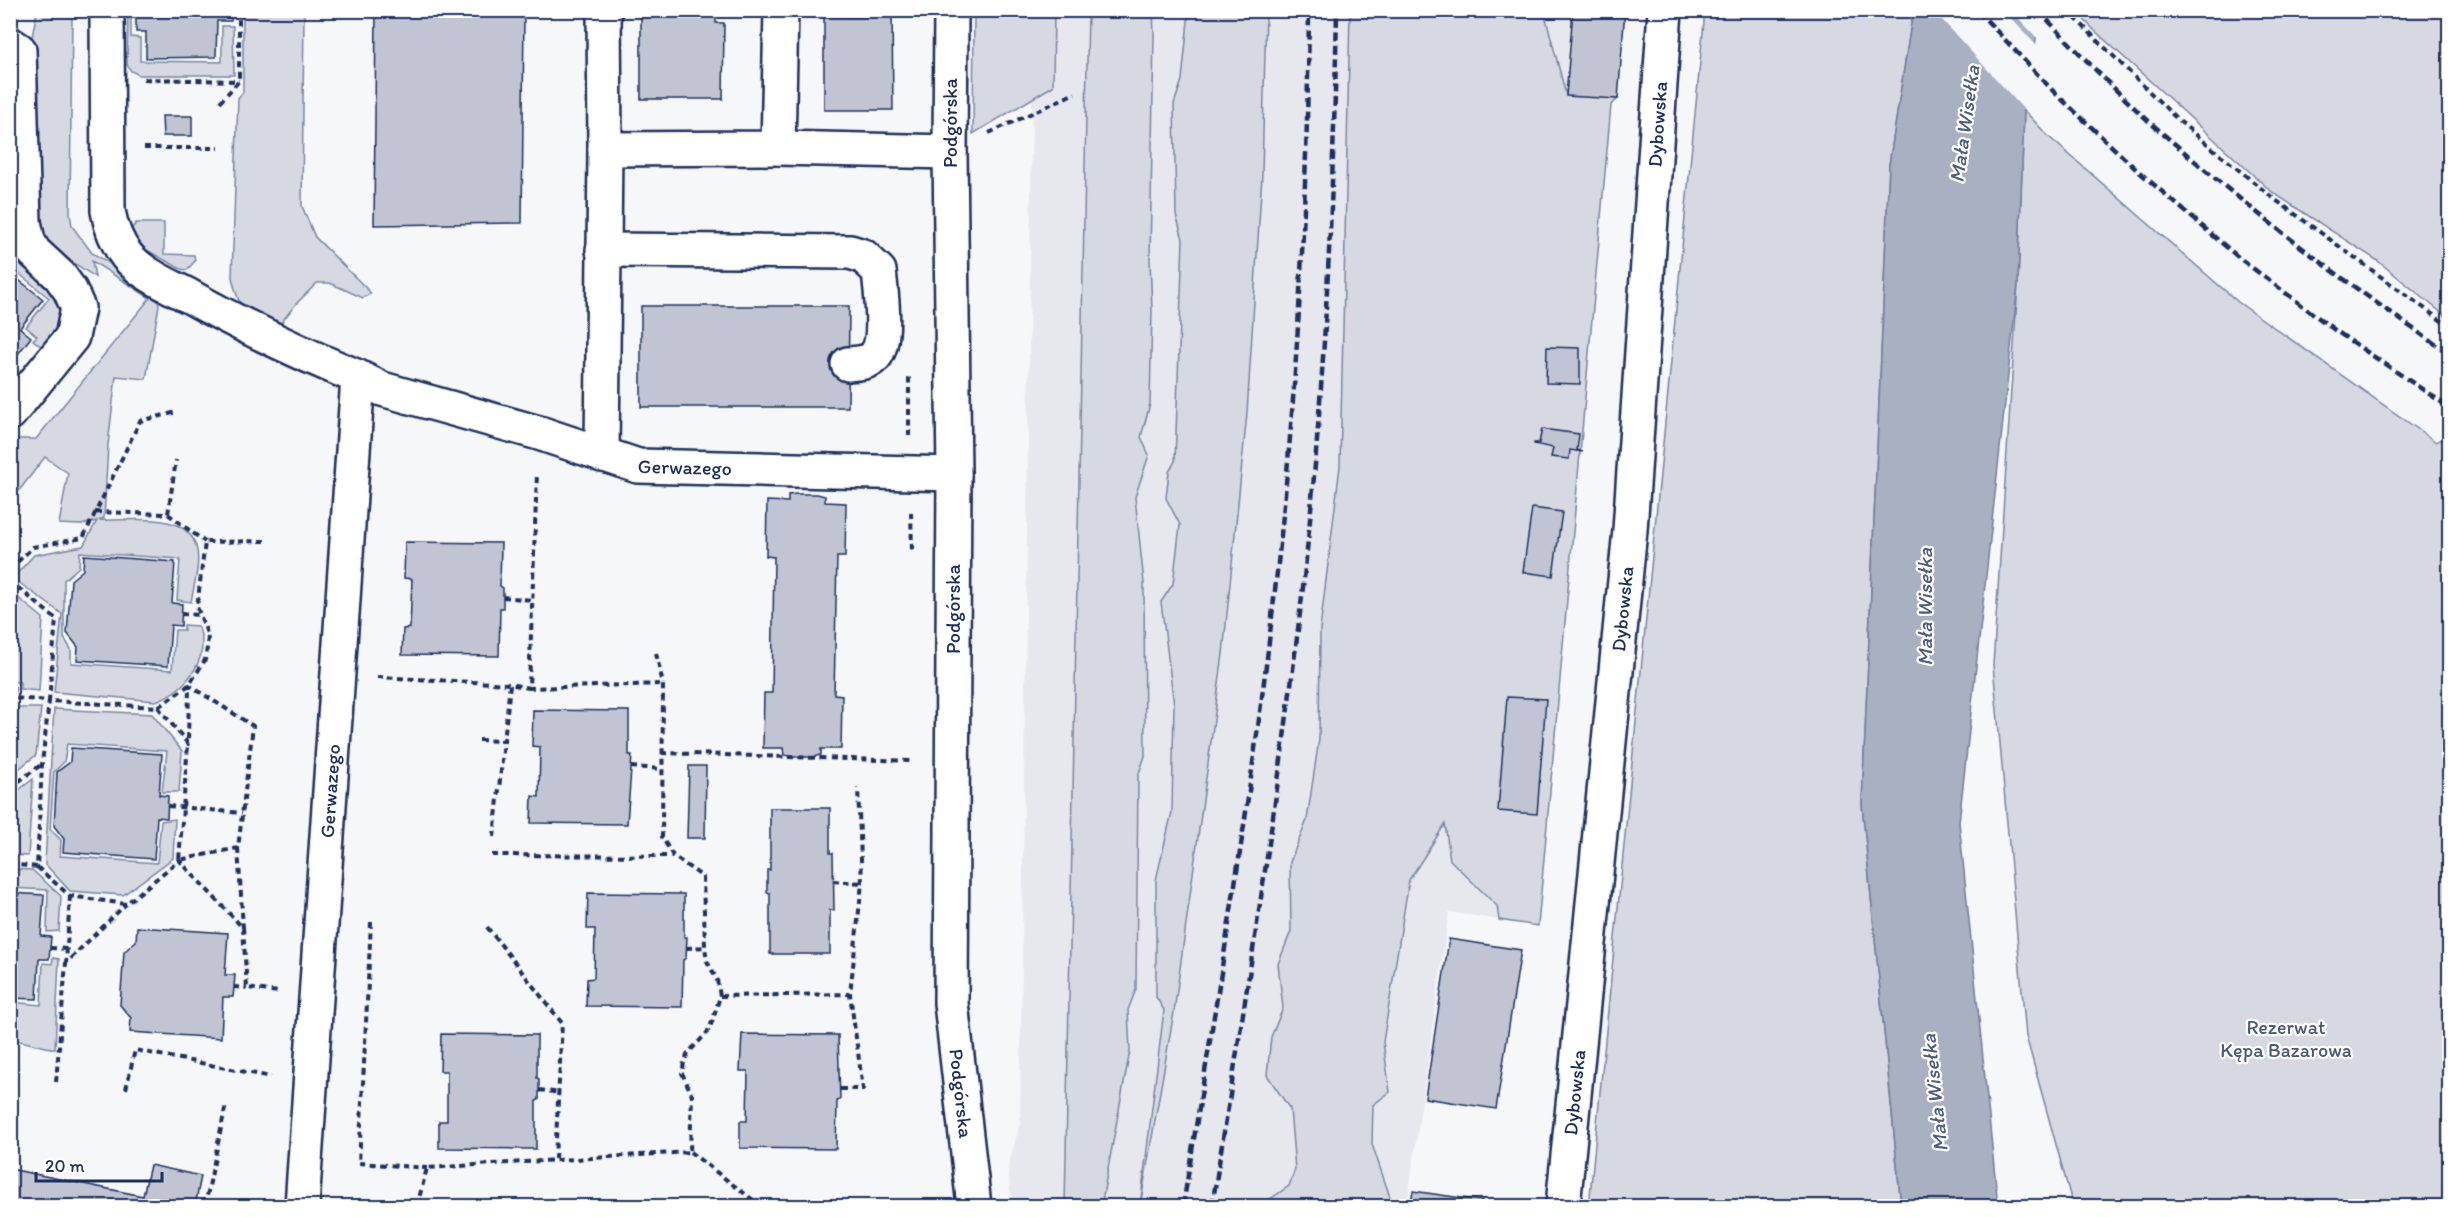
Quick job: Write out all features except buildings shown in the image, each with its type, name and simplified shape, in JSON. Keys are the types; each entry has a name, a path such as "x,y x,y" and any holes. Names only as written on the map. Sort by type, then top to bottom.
{"street":[{"name":"Gerwazego","path":"107,10 108,211 113,235 128,257 146,273 278,343 382,389 539,433 638,466 954,474"},
{"path":"602,455 604,10"},
{"path":"777,148 781,10"},
{"name":"Podgórska","path":"951,10 950,152 954,474 951,1003 974,1206"},
{"name":"Dybowska","path":"1563,1206 1630,530 1665,10"},
{"path":"10,44 19,50 24,222 28,241 34,252 60,276 70,290 78,308 72,338 10,413"},
{"path":"605,148 777,148 950,152"},
{"path":"603,250 850,252 863,256 879,271 881,339 874,357 861,363 848,364"},
{"name":"Gerwazego","path":"302,1206 358,377"}],"path":[{"path":"2067,10 2187,127 2273,198 2450,327"},
{"path":"220,102 239,81 239,11 231,12"},
{"path":"107,78 239,81"},
{"path":"950,152 1075,93"},
{"path":"107,148 219,148"},
{"path":"10,570 33,547 83,538 140,422 177,412"},
{"path":"529,688 539,433"},
{"path":"168,514 176,460"},
{"path":"95,512 168,514 205,542 265,541"},
{"path":"14,698 158,707 189,685 205,660 207,648 208,636 197,606 205,542"},
{"path":"10,580 56,619 42,764 37,867"},
{"path":"503,597 532,600"},
{"path":"182,614 200,615"},
{"path":"656,653 663,684 660,827 662,837 673,856 703,877 705,947 708,961 717,980 720,996 707,1033 688,1053 682,1073 690,1086 692,1095 690,1152"},
{"path":"375,676 384,679 510,684 529,688 663,684"},
{"path":"495,837 510,684"},
{"path":"189,685 253,726 238,848 247,988"},
{"path":"189,685 188,744 179,860 243,928"},
{"path":"158,707 188,744"},
{"path":"479,740 504,741"},
{"path":"662,753 920,761"},
{"path":"10,788 42,764"},
{"path":"631,767 662,769"},
{"path":"840,1089 863,1089 850,994 862,882 858,789"},
{"path":"168,806 242,813"},
{"path":"66,963 126,904 179,860 238,848"},
{"path":"492,855 673,856"},
{"path":"10,864 37,867 70,896 126,904"},
{"path":"833,881 862,882"},
{"path":"56,1082 70,896"},
{"path":"371,922 359,1163 427,1168 690,1152 761,1206"},
{"path":"487,927 562,1023 555,1159"},
{"path":"686,948 705,947"},
{"path":"50,948 66,949"},
{"path":"234,987 316,995"},
{"path":"720,996 850,994"},
{"path":"126,1089 135,1050 279,1079"},
{"path":"539,1090 560,1093"},
{"path":"205,1206 226,1104"},
{"path":"417,1206 427,1168"}],"shaded area":[{"path":"1033,11 1619,11 1538,926 1449,912 1407,1206 1012,1206 1008,1168 1020,1123"}],"green space":[{"path":"37,11 72,11 70,213 72,226 92,253 154,289 159,305 146,379 116,376 108,445 104,518 99,520 139,519 168,522 190,534 196,546 198,559 191,602 177,600 180,559 80,552 79,567 64,580 64,638 71,649 71,663 172,670 175,630 184,630 184,625 198,626 202,650 194,671 177,689 156,701 54,692 62,614 13,578 34,555 83,546 97,521 81,525 59,524 68,473 45,457 11,501 11,439 36,439 150,298 92,261 95,277 55,250 33,224 28,58"},
{"path":"128,11 131,11 131,37 140,38 140,61 222,62 222,26 233,26 234,75 139,75 131,71 127,65"},
{"path":"243,11 304,11 302,206 315,237 371,293 363,298 330,283 317,283 295,305 277,328 246,311 238,298 232,277 238,98 243,92"},
{"path":"974,11 1054,11 1053,86 973,134"},
{"path":"1088,11 1153,11 1150,404 1141,437 1149,455 1135,497 1144,583 1145,756 1138,776 1136,989 1128,1010 1130,1051 1101,1206 1065,1206"},
{"path":"1189,11 1266,11 1262,175 1247,413 1223,654 1174,1012 1140,1206 1164,1010 1156,997 1156,880 1172,812 1174,705 1161,602 1173,584 1180,525 1166,498 1169,472 1175,461 1183,239 1176,215 1174,104 1182,80"},
{"path":"1350,11 1544,11 1566,95 1618,99 1611,105 1538,926 1499,920 1497,906 1450,860 1445,824 1409,880 1383,1042 1390,1092 1373,1105 1372,1144 1393,1206 1260,1206 1289,1186 1295,1169 1290,1109 1267,1075 1271,1037 1283,1008 1278,964 1291,931 1290,862 1307,820 1319,739 1320,629 1340,466"},
{"path":"1705,11 1913,11 1889,165 1862,804 1901,1206 1589,1206"},
{"path":"2076,11 2449,11 2449,319 2378,261 2272,192"},
{"name":"Rezerwat Kępa Bazarowa","path":"2024,110 2048,136 2238,302 2436,442 2442,439 2449,444 2449,1206 2073,1206 2026,1036 1993,665 2018,284"},
{"path":"10,220 69,312 44,349 33,340 37,336 26,327 49,298 11,267"},
{"path":"136,223 164,223 164,254 194,255 195,261 187,270 181,269 134,243 130,231"},
{"path":"11,592 43,618 39,691 20,689 20,682 12,682"},
{"path":"17,708 41,708 36,755 11,775 11,715 16,715"},
{"path":"54,709 152,714 182,751 179,792 162,792 167,751 67,744 64,762 54,772 50,829 61,840 60,856 157,863 161,821 175,819 173,858 123,895 70,891 45,864"},
{"path":"33,779 28,856 11,855 11,796"},
{"path":"10,869 32,870 61,896 59,931 47,932 48,890 11,888"},
{"path":"53,958 59,959 55,1049 11,1039 11,1002 41,1005 43,963 52,964"}],"water":[{"name":"Mała Wisełka","path":"1913,11 2041,11 2024,110 2018,284 1959,822 1998,1206 1901,1206 1862,804 1889,165"}],"pier":[{"path":"2012,10 2044,10 2038,39 2012,11"},
{"path":"1934,11 2004,11 2037,46 2027,113"}],"railway":[{"path":"1183,1206 1244,822 1266,667 1283,518 1300,301 1309,10"},
{"path":"1212,1206 1272,825 1310,523 1326,304 1337,10"},
{"path":"1977,10 2054,92 2137,170 2238,257 2336,331 2450,408"},
{"path":"2038,10 2122,96 2241,200 2309,253 2450,354"}]}
